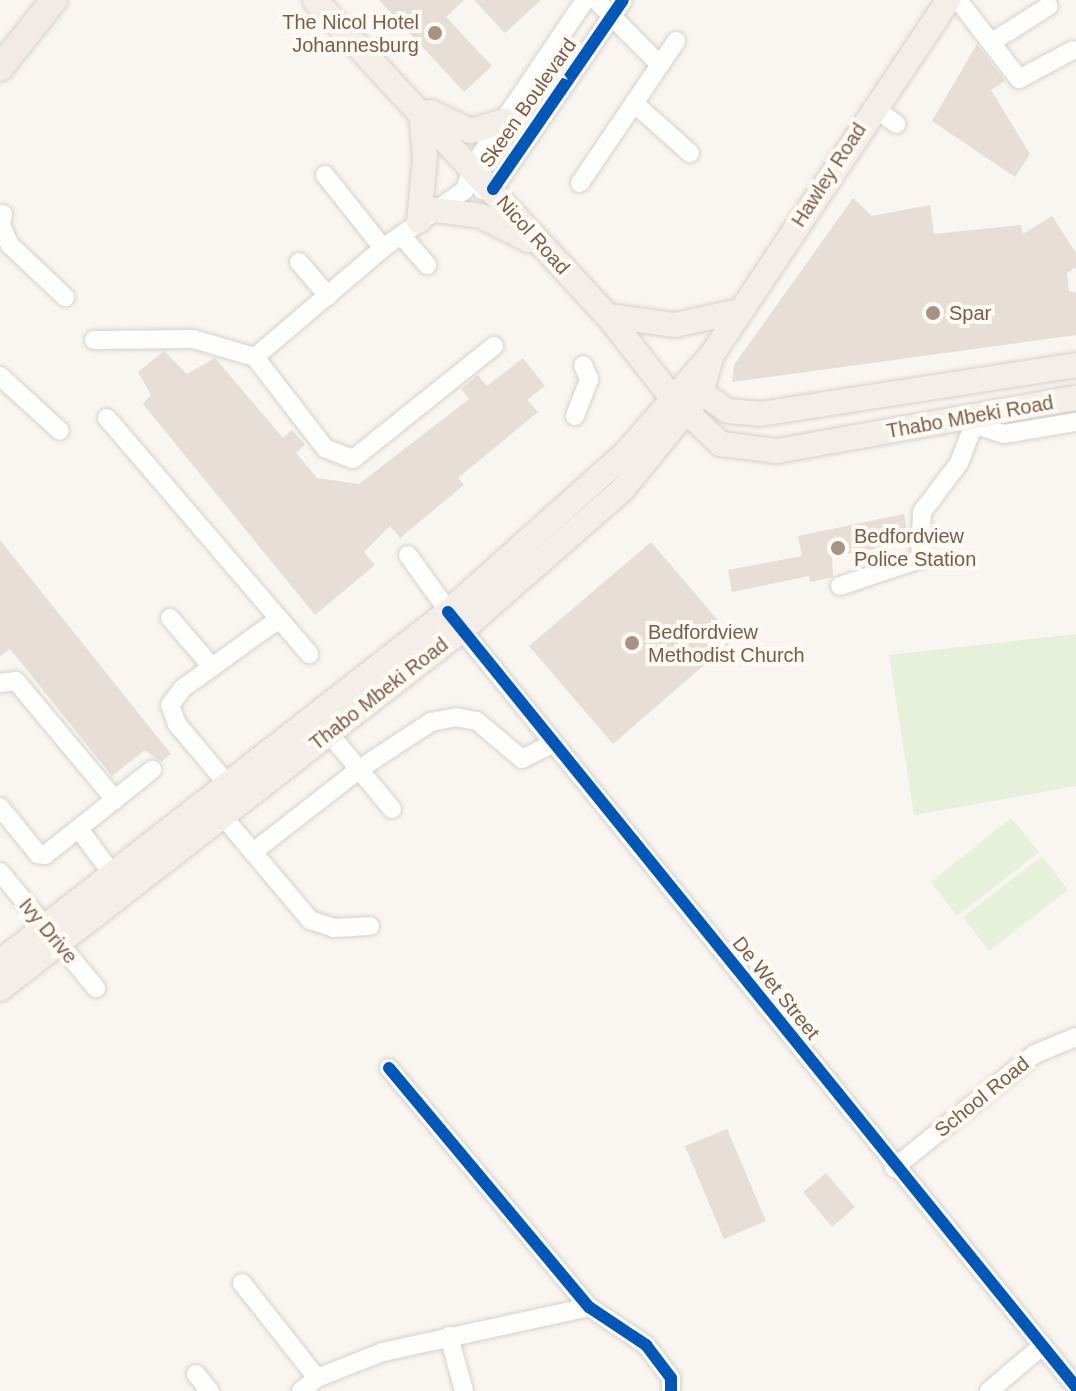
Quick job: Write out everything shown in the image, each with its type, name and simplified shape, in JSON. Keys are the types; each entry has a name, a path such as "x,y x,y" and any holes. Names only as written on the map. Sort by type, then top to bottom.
{"highway":[{"path":"0,68 54,0"}],"main road":[{"name":"Nicol Road","path":"315,0 473,166 541,247 608,316 650,368 687,397"},
{"name":"Hawley Road","path":"687,397 873,107 948,0"},
{"path":"416,106 471,131 506,120"},
{"path":"416,106 425,157 419,222 481,216 541,247"},
{"path":"608,316 675,325 740,311"},
{"name":"Thabo Mbeki Road","path":"151,862 622,490 655,438 687,397 742,415 1076,365"},
{"path":"687,397 721,444"},
{"name":"Thabo Mbeki Road","path":"655,438 721,444 752,451 967,423 1076,398"},
{"path":"797,409 803,445"},
{"name":"Thabo Mbeki Road","path":"226,802 279,747 323,725 353,689 455,621"},
{"path":"0,989 114,876 151,862"},
{"path":"0,962 51,936 151,862"}],"street":[{"name":"Skeen Boulevard","path":"465,190 473,166 585,0"},
{"path":"596,0 618,8 660,65"},
{"path":"958,0 1019,79 1073,50"},
{"path":"992,42 1049,6"},
{"name":"Skeen Boulevard","path":"493,189 618,8"},
{"path":"580,183 676,41"},
{"path":"634,103 690,153"},
{"path":"873,107 896,124"},
{"path":"325,175 383,248"},
{"path":"255,357 383,248 419,222 465,190 493,189"},
{"path":"3,214 1,225 10,245 65,297"},
{"path":"419,222 427,265"},
{"path":"299,262 328,296"},
{"path":"94,340 193,339 255,357 325,448 353,459 494,346"},
{"path":"575,416 589,379 583,365"},
{"path":"0,376 60,431"},
{"path":"107,418 309,654"},
{"path":"840,586 920,559 922,512 959,463 967,423 1004,434 1076,422"},
{"name":"De Wet Street","path":"408,555 455,621 894,1168 1076,1387"},
{"path":"170,618 212,667"},
{"path":"279,619 212,667 170,705 177,724 253,852 310,920 334,928 370,926"},
{"path":"0,683 16,681 115,800"},
{"path":"253,852 361,768 431,722 456,717 477,721 522,759 553,743"},
{"path":"323,725 392,809"},
{"path":"0,807 38,854 45,855 152,770"},
{"path":"79,829 114,876"},
{"name":"Ivy Drive","path":"0,872 96,988"},
{"name":"School Road","path":"894,1168 1035,1054 1076,1037"},
{"path":"389,1068 589,1307 646,1345 671,1378 671,1391"},
{"path":"242,1283 317,1378"},
{"path":"301,1391 317,1378 383,1352 589,1307"},
{"path":"449,1336 464,1391"},
{"path":"989,1391 1042,1346"},
{"path":"196,1374 210,1391"}],"green space":[{"path":"1076,634 1076,786 914,815 889,655"},
{"path":"1011,818 1039,852 957,916 931,882"},
{"path":"1042,856 1068,890 989,951 963,917"}],"building":[{"name":"The Nicol Hotel Johannesburg","path":"379,0 464,0 446,17 492,66 464,92"},
{"name":"The Nicol Hotel Johannesburg","path":"474,0 541,0 505,33"},
{"path":"977,44 1005,81 991,90 1030,154 1015,177 932,121"},
{"path":"853,198 872,216 930,205 934,234 1021,225 1023,234 1052,216 1076,253 1076,267 1067,273 1069,291 1076,293 1076,335 732,382 734,365"},
{"path":"164,351 187,374 215,358 283,438 292,430 305,445 296,453 317,478 359,484 469,399 461,389 478,375 487,386 523,358 545,386 527,400 538,412 458,478 464,485 400,538 390,526 364,552 375,565 315,615 143,404 151,395 138,372"},
{"name":"Bedfordview Police Station","path":"904,514 909,542 832,557 833,577 810,582 809,576 732,592 728,570 802,556 798,536"},
{"path":"0,540 171,754 161,762 145,750 112,776 10,649 0,656"},
{"name":"Bedfordview Methodist Church","path":"651,542 734,639 613,744 529,646"},
{"path":"727,1129 766,1221 724,1239 685,1146"},
{"path":"826,1173 855,1207 832,1227 803,1192"}],"cycle path":[{"path":"493,189 623,0"},
{"path":"448,612 1076,1387"},
{"path":"389,1068 589,1307 646,1345 671,1378 671,1391"}],"place":[{"name":"The Nicol Hotel Johannesburg","path":"435,33"},
{"name":"Spar","path":"933,313"},
{"name":"Bedfordview Police Station","path":"838,548"},
{"name":"Bedfordview Methodist Church","path":"632,643"}]}
